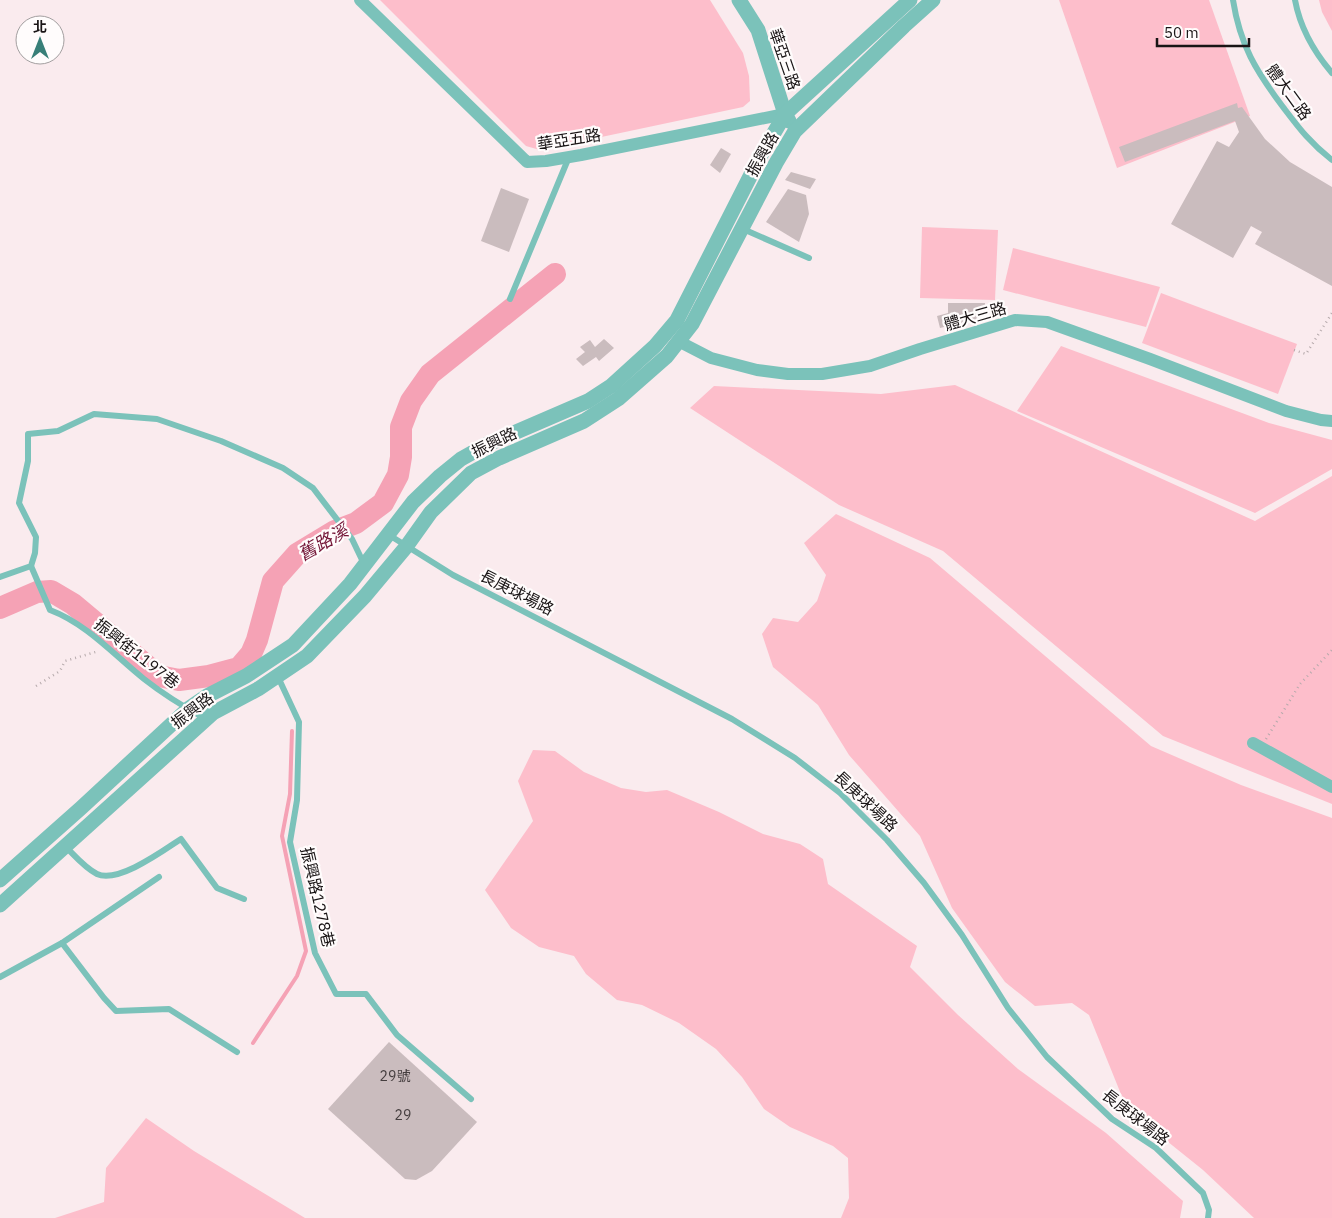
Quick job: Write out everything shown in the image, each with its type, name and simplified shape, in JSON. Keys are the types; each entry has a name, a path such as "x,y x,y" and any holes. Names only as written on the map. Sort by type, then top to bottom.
{"street":[{"name":"華亞五路","path":"360,0 527,162 569,157 785,114"},
{"name":"華亞三路","path":"739,0 758,30 785,114 795,131"},
{"name":"振興路","path":"0,880 188,709 207,696 246,676 293,645 350,584 413,502 440,476 461,459 486,445 588,401 611,386 655,346 678,320 761,155 785,114 910,0"},
{"name":"振興路","path":"0,905 213,713 258,690 306,656 365,596 432,512 470,473 498,458 584,421 618,399 645,376 680,342 692,324 776,163 795,131 884,44 933,0"},
{"name":"體大三路","path":"680,342 711,358 757,370 788,374 822,374 870,366 1015,320 1047,322 1286,412 1332,421"},
{"path":"667,333 680,342"},
{"path":"1257,746 1332,787"}],"lane":[{"name":"體大二路","path":"1233,0 1236,18 1254,66 1302,133 1332,160"},
{"path":"1295,0 1305,32 1332,73"},
{"path":"510,299 569,157"},
{"path":"742,228 809,258"},
{"path":"0,577 31,566 35,553 36,537 18,503 28,461 28,434 58,431 94,414 157,419 221,441 283,468 312,488 352,539 364,564"},
{"name":"長庚球場路","path":"388,534 453,575 732,718 795,758 840,793 887,840 924,883 962,936 1008,1008 1046,1057 1112,1119 1156,1148 1203,1193 1209,1210 1208,1218"},
{"name":"振興街1197巷","path":"31,566 50,610 61,614 86,630 145,680 206,719"},
{"name":"振興路1278巷","path":"269,660 298,722 297,800 290,842 315,953 336,994 366,994 397,1035 470,1099"},
{"path":"65,846 80,862 99,875 110,876 124,872 152,858 181,839 216,888 244,899"},
{"path":"0,977 62,943 159,877"},
{"path":"62,943 116,1011 169,1009 237,1052"}],"path":[{"path":"1294,350 1306,354 1332,313"},
{"path":"36,686 60,671 65,660 108,649"},
{"path":"1257,746 1300,684 1332,650"}],"shaded area":[{"path":"380,0 710,0 743,53 749,76 750,101 743,107 540,150 526,146"},
{"path":"1059,0 1209,0 1250,116 1117,168"},
{"path":"1319,0 1332,0 1332,31 1322,12"},
{"path":"922,227 998,230 995,300 920,298"},
{"path":"1013,248 1160,287 1146,327 1003,290"},
{"path":"1161,293 1297,344 1278,394 1142,343"},
{"path":"1061,346 1269,423 1332,440 1332,469 1255,513 1017,411"},
{"path":"955,385 1255,521 1332,476 1332,804 1163,736 943,551 839,505 690,408 714,386 881,394"},
{"path":"836,514 930,558 1151,746 1241,785 1332,818 1332,1218 1254,1218 1203,1170 1127,1109 1089,1015 1072,1003 1035,1006 1005,982 952,908 920,836 849,755 818,705 773,667 762,634 773,618 798,622 817,601 826,575 804,543"},
{"path":"533,750 555,751 584,772 621,788 646,792 667,790 719,812 763,834 800,844 823,859 828,884 917,946 910,967 958,1015 1018,1069 1106,1133 1183,1201 1180,1218 841,1218 849,1198 848,1158 833,1146 790,1127 764,1109 742,1077 716,1049 679,1023 642,1005 617,1000 586,974 574,956 539,947 511,928 485,890 533,821 518,781"},
{"path":"146,1118 194,1151 305,1218 55,1218 104,1202 106,1168"}],"building":[{"path":"1237,103 1238,108 1242,107 1265,139 1290,162 1332,187 1332,286 1255,244 1262,232 1251,226 1233,258 1171,224 1217,141 1229,147 1239,132 1235,121 1125,162 1119,147"},
{"path":"721,148 731,154 720,173 710,165"},
{"path":"791,172 816,179 810,189 785,180"},
{"path":"501,188 529,199 509,252 481,241"},
{"path":"788,189 806,195 809,214 799,242 766,222"},
{"path":"948,303 985,303 986,320 968,321 940,328 937,316 948,313"},
{"path":"604,339 614,348 599,361 596,357 583,366 576,359 585,352 580,347 590,340 595,347"},
{"path":"389,1042 477,1122 432,1171 416,1180 405,1179 328,1109"}],"waterway":[{"name":"舊路溪","path":"0,608 37,592 51,591 73,604 159,676 179,680 209,676 239,668 251,654 257,640 273,581 297,554 335,531 356,523 383,503 398,475 401,457 401,427 411,401 430,374 555,274"},
{"path":"253,1043 297,976 306,951 282,836 290,794 292,731"}]}
